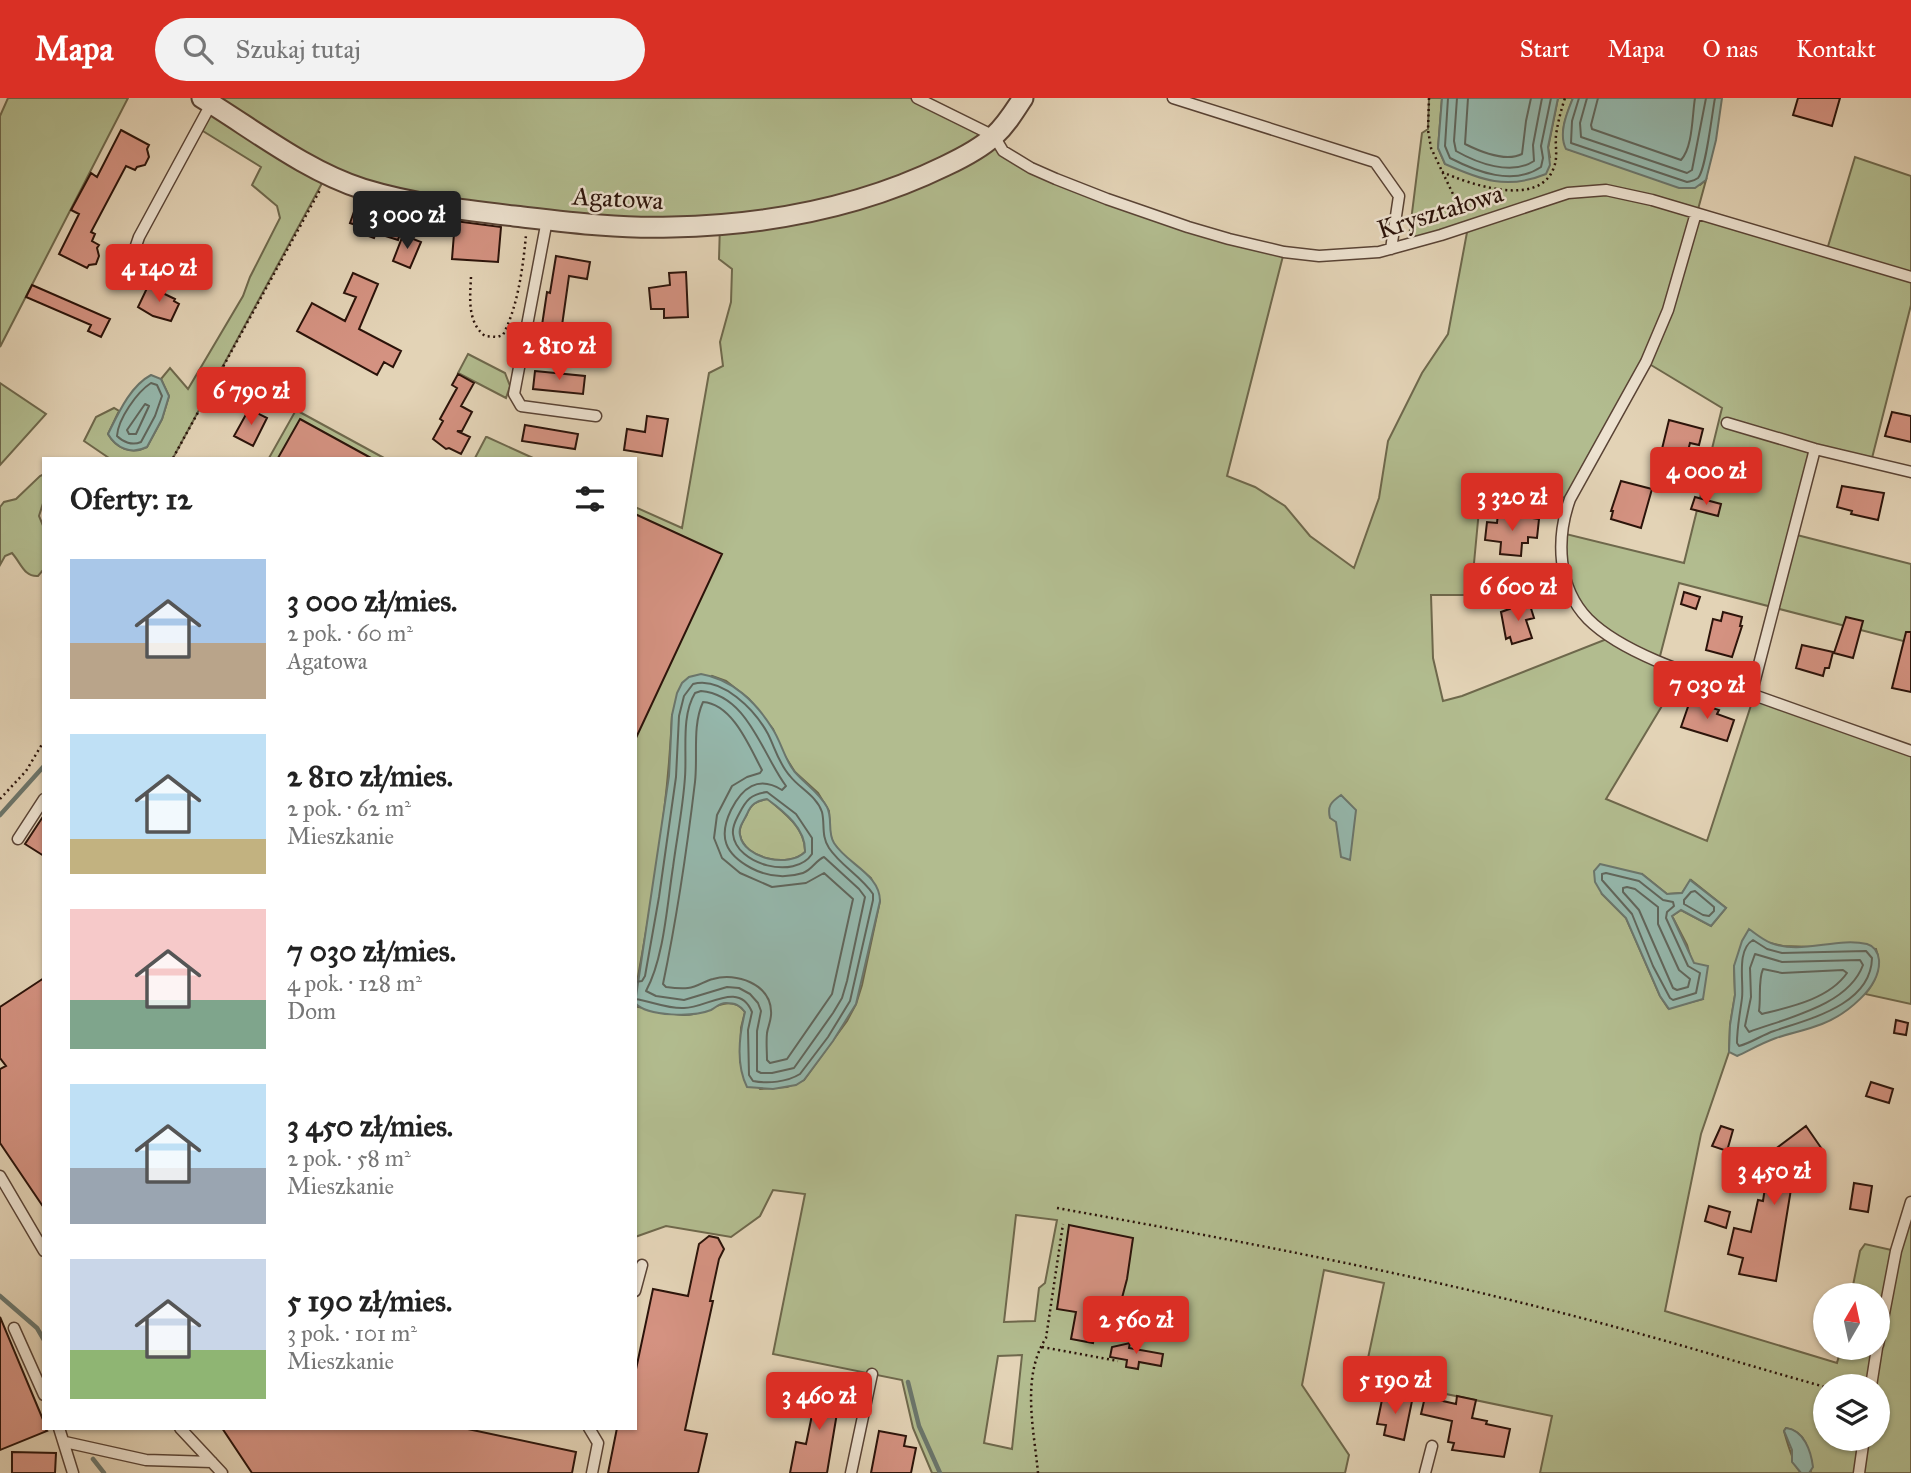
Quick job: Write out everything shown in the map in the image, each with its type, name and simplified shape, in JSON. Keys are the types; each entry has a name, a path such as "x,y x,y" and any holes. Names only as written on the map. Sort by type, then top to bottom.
{"street":[{"name":"Agatowa","path":"206,101 327,174 400,199 547,220 672,227 730,223 817,210 877,194 967,155 994,136 1010,119 1023,98"}],"lane":[{"name":"Kryształowa","path":"917,98 994,136 1003,151 1031,168 1107,199 1229,239 1284,252 1319,256 1354,255 1391,249 1568,193 1592,190 1623,192 1911,277"},
{"path":"1173,98 1375,162 1399,196 1391,249"},
{"path":"130,262 139,237 206,101"},
{"path":"1696,213 1668,310 1646,362 1570,499 1562,529 1561,557 1572,594 1586,617 1598,627 1646,655 1683,671 1911,751"},
{"path":"547,220 514,394 521,406 596,416"},
{"path":"1727,423 1815,449 1911,472"},
{"path":"1751,695 1815,449"},
{"path":"18,839 42,802"},
{"path":"0,1176 42,1248"},
{"path":"1890,1283 1896,1251 1911,1202"},
{"path":"637,1284 642,1265"},
{"path":"14,1328 42,1391"},
{"path":"851,1473 872,1374"},
{"path":"60,1430 74,1473"},
{"path":"182,1430 222,1473"},
{"path":"590,1430 598,1443"},
{"path":"592,1473 601,1430"},
{"path":"65,1442 146,1460 212,1462"},
{"path":"1425,1473 1432,1446"},
{"path":"1859,1473 1862,1451"}],"path":[{"path":"1429,98 1431,149 1468,226"},
{"path":"1441,172 1499,190 1527,188 1545,181 1556,162 1559,118 1565,98"},
{"path":"174,457 327,174"},
{"path":"471,277 471,310 474,323 485,336 503,335 514,301 524,254 527,217"},
{"path":"0,799 26,771 42,744"},
{"path":"1057,1208 1243,1241 1417,1278 1570,1315 1813,1384"},
{"path":"1038,1473 1031,1385 1040,1347 1046,1338 1063,1224"},
{"path":"1040,1347 1118,1361"}],"green space":[{"path":"8,98 128,98 0,347 0,116"},
{"path":"202,98 917,98 994,136 1004,151 1107,199 1284,252 1227,476 1255,487 1285,506 1310,536 1354,568 1379,498 1388,441 1422,373 1448,334 1468,227 1408,245 1422,133 1428,129 1429,98 1442,98 1438,148 1445,164 1550,157 1548,148 1558,98 1573,98 1563,130 1567,149 1623,167 1700,185 1706,180 1697,213 1826,253 1855,157 1911,176 1911,305 1871,462 1815,449 1793,534 1911,564 1911,643 1679,583 1659,660 1683,671 1606,799 1707,841 1754,696 1911,751 1911,1004 1865,994 1877,973 1876,949 1783,946 1770,943 1734,966 1735,995 1729,1052 1701,1134 1665,1311 1813,1356 1813,1360 1837,1363 1838,1360 1890,1360 1890,1283 1853,1283 1860,1251 1865,1244 1896,1251 1911,1202 1911,1473 1809,1473 1811,1471 1806,1444 1799,1434 1786,1428 1784,1431 1789,1447 1801,1473 1540,1473 1552,1416 1364,1377 1384,1283 1324,1270 1302,1385 1349,1455 1345,1473 932,1473 913,1428 902,1380 773,1354 805,1194 773,1190 760,1216 731,1237 666,1226 637,1236 637,1006 683,1015 724,1004 739,1006 745,1012 741,1028 740,1062 760,1089 787,1087 804,1080 847,1021 856,1004 880,901 871,878 833,843 829,811 818,793 795,772 781,750 773,729 749,699 726,681 712,676 672,715 663,820 637,981 637,508 682,528 709,373 723,366 720,342 731,302 732,269 719,259 720,224 442,207 327,174 174,457 108,457 84,441 96,417 114,408 119,411 108,434 111,439 125,449 147,447 162,419 169,396 161,379 170,368 188,389 243,296 280,218 277,206 252,185 261,167 198,128 211,104","holes":["1646,362 1722,408 1684,563 1562,533 1571,594 1598,627 1612,637 1443,701 1433,658 1431,595 1471,595 1479,510 1496,511 1499,482 1570,499","1642,874 1667,894 1682,893 1691,880 1726,908 1711,926 1681,910 1672,916 1687,945 1703,999 1668,1008 1660,996 1626,918 1602,894","1016,1215 1057,1220 1045,1283 1039,1288 1035,1321 1004,1322","1022,1355 1012,1449 984,1443 998,1356"]},
{"path":"468,354 505,373 510,386 506,398 458,373"},
{"path":"0,383 46,414 0,465"},
{"path":"296,410 382,457 270,457"},
{"path":"487,437 531,457 476,457"},
{"path":"42,475 42,506 39,516 42,523 42,571 38,576 33,576 26,572 12,553 5,556 0,565 0,507 4,502 16,499"},
{"path":"768,799 793,822 802,836 805,852 798,857 768,859 750,850 743,843 740,829 749,811 754,804"}],"water":[{"path":"1442,98 1558,98 1548,147 1550,165 1546,174 1519,181 1494,181 1470,175 1445,164 1438,148"},
{"path":"1573,98 1722,98 1716,140 1706,180 1695,188 1679,188 1566,149 1563,130"},
{"path":"151,375 161,379 169,396 162,419 147,447 124,449 108,434 131,393"},
{"path":"701,674 712,677 733,686 759,709 775,733 794,771 827,807 834,843 869,876 879,892 880,901 856,1004 833,1041 804,1080 796,1085 773,1089 747,1087 741,1069 740,1050 745,1012 737,1005 724,1003 711,1010 683,1015 650,1011 637,1005 669,776 672,715 682,683 689,677","holes":["767,799 787,815 802,836 805,852 798,857 768,859 750,850 743,843 740,829 750,808 757,802"]},
{"path":"1341,795 1356,810 1350,860 1341,857 1336,822 1329,814 1331,805"},
{"path":"1600,864 1642,874 1667,894 1682,893 1690,880 1726,908 1711,926 1681,910 1672,916 1694,963 1708,966 1703,999 1669,1009 1660,996 1626,918 1602,894 1595,882 1594,871"},
{"path":"1749,929 1768,942 1782,946 1806,947 1855,942 1867,944 1878,954 1878,970 1874,981 1860,999 1831,1020 1771,1040 1737,1056 1729,1052 1735,995 1734,966"},
{"path":"1786,1428 1798,1433 1806,1442 1813,1467 1809,1473 1801,1473 1792,1462 1792,1450 1784,1431"}],"building":[{"path":"1798,98 1840,98 1832,126 1793,115"},
{"path":"121,130 149,145 149,157 145,165 135,170 126,166 91,232 95,234 92,241 99,245 99,256 96,264 87,268 59,254 79,214 71,210 91,173 97,177"},
{"path":"357,203 405,218 398,240 376,233 374,238 357,232 359,226 350,223"},
{"path":"455,221 501,227 498,262 452,259"},
{"path":"403,235 421,242 410,268 393,261"},
{"path":"556,256 590,262 587,279 569,276 559,347 539,345"},
{"path":"686,272 688,317 664,318 664,309 651,309 649,288 670,285 669,273"},
{"path":"353,273 378,284 359,329 401,351 393,367 384,362 377,375 297,331 312,303 345,321 356,297 344,293"},
{"path":"32,285 110,319 101,337 88,331 91,325 26,297"},
{"path":"148,286 175,299 179,304 171,321 153,316 138,307"},
{"path":"535,371 585,376 583,394 533,389"},
{"path":"458,374 474,383 461,406 472,412 462,431 457,431 470,437 461,454 446,449 433,439 443,421 440,419 457,388 452,385"},
{"path":"249,409 267,418 253,446 234,436"},
{"path":"1892,412 1911,416 1911,442 1885,436"},
{"path":"647,416 668,419 662,456 624,450 627,429 645,432"},
{"path":"300,419 369,457 279,457"},
{"path":"1669,420 1703,429 1699,445 1690,443 1686,459 1661,453"},
{"path":"525,425 578,434 575,449 522,441"},
{"path":"1621,481 1652,489 1641,528 1611,519"},
{"path":"1842,486 1884,493 1878,520 1851,514 1852,511 1837,507"},
{"path":"1695,497 1721,504 1718,516 1691,509"},
{"path":"1498,513 1539,519 1537,538 1528,537 1528,543 1522,543 1521,556 1500,554 1501,542 1485,540 1487,522 1497,523"},
{"path":"637,515 722,554 637,736"},
{"path":"1684,592 1700,597 1696,609 1681,604"},
{"path":"1529,602 1534,618 1526,620 1532,638 1512,644 1510,637 1506,639 1501,612"},
{"path":"1723,612 1742,617 1742,626 1732,657 1706,650 1713,619 1721,621"},
{"path":"1846,617 1863,621 1853,658 1834,653"},
{"path":"1906,632 1911,632 1911,692 1892,688"},
{"path":"1802,645 1833,652 1829,668 1825,668 1823,676 1796,668"},
{"path":"1690,701 1719,710 1717,714 1734,720 1727,741 1681,727"},
{"path":"42,818 42,855 25,844"},
{"path":"42,979 42,1205 0,1143 0,1069 6,1066 0,1058 0,1007"},
{"path":"1896,1020 1908,1023 1906,1035 1894,1033"},
{"path":"1871,1082 1893,1089 1889,1103 1866,1096"},
{"path":"1721,1126 1733,1130 1727,1151 1712,1146"},
{"path":"1806,1126 1824,1152 1809,1166 1812,1170 1792,1183 1776,1281 1739,1274 1743,1258 1728,1254 1734,1228 1751,1232 1758,1200 1763,1201 1768,1168 1765,1163 1766,1156"},
{"path":"1854,1183 1872,1186 1868,1212 1850,1209"},
{"path":"1709,1206 1730,1212 1726,1228 1705,1221"},
{"path":"1069,1225 1133,1238 1127,1279 1118,1313 1099,1310 1093,1343 1071,1339 1076,1312 1057,1309"},
{"path":"709,1236 718,1238 724,1249 719,1259 710,1301 713,1301 685,1430 707,1434 698,1473 608,1473 617,1430 637,1430 637,1365 653,1289 688,1296 699,1244"},
{"path":"0,1317 42,1417 42,1430 47,1431 0,1450"},
{"path":"1130,1343 1129,1348 1163,1354 1161,1366 1139,1362 1138,1369 1126,1367 1127,1360 1110,1357 1112,1347"},
{"path":"822,1379 842,1383 827,1473 790,1473 796,1442 806,1444"},
{"path":"1383,1395 1412,1401 1404,1440 1384,1435 1386,1425 1377,1424"},
{"path":"1457,1396 1476,1400 1472,1418 1510,1429 1504,1457 1452,1450 1454,1443 1448,1442 1452,1421 1421,1414 1425,1397 1456,1404"},
{"path":"223,1430 472,1430 576,1452 572,1473 252,1473"},
{"path":"879,1431 906,1436 904,1446 916,1448 911,1473 871,1473"},
{"path":"12,1452 56,1453 55,1473 12,1473"}],"waterway":[{"path":"0,815 42,768"},
{"path":"0,1296 37,1328 42,1337"},
{"path":"908,1382 919,1426 940,1473"},
{"path":"93,1459 104,1473"}]}
